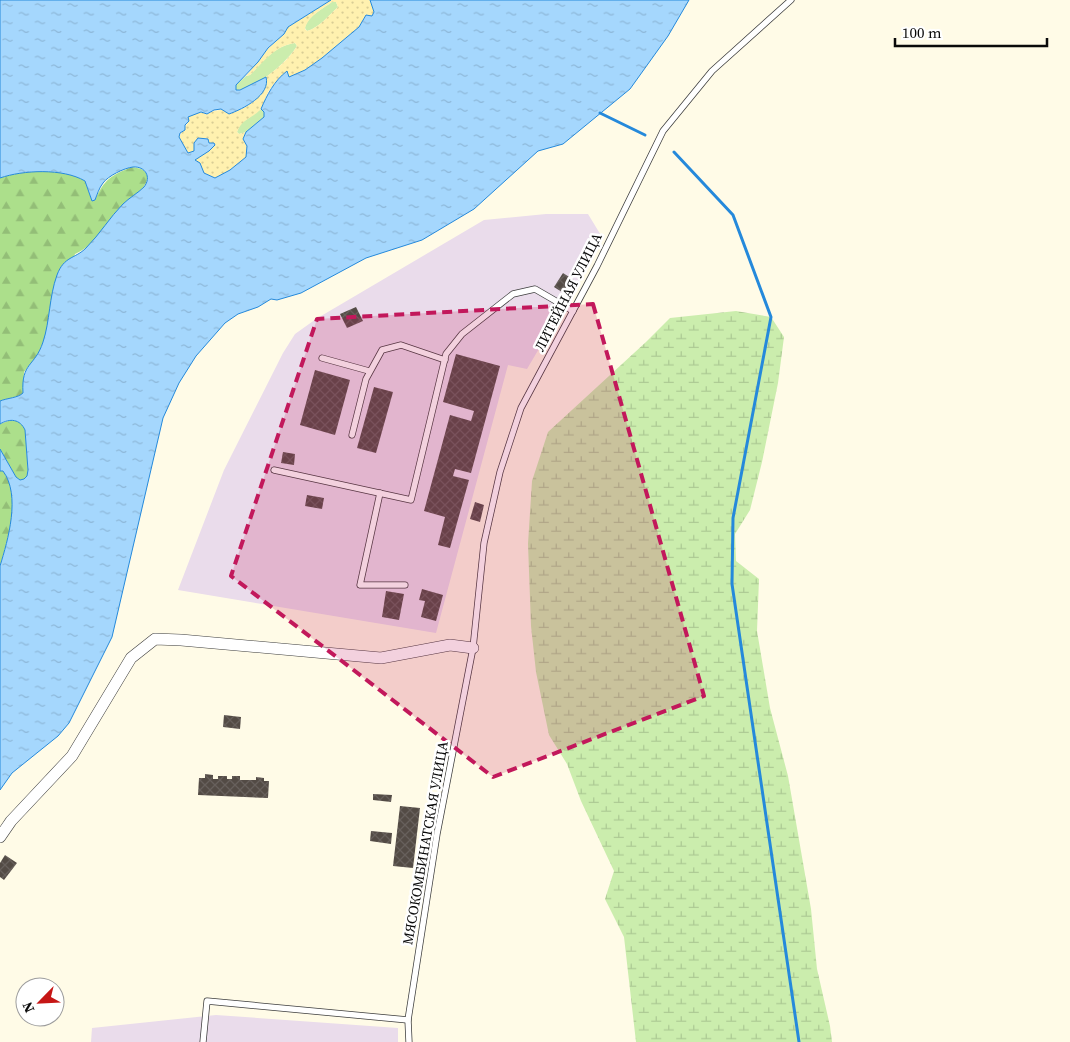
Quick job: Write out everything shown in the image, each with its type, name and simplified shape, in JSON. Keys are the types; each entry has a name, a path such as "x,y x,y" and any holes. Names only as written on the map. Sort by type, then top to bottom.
{"street":[{"path":"0,837 11,821 72,756 131,658 155,639 381,658 450,645 473,648"}],"lane":[{"name":"ЛИТЕЙНАЯ УЛИЦА","path":"473,648 484,543 500,472 521,408 573,310 663,131 712,71 791,0"},
{"path":"274,470 411,500 446,354 462,334 513,294 535,289 573,310"},
{"path":"352,435 370,371 382,350 401,345 445,360"},
{"path":"322,358 370,371"},
{"path":"380,493 360,585 405,585"},
{"name":"МЯСОКОМБИНАТСКАЯ УЛИЦА","path":"409,1042 408,1020 437,834 473,648"},
{"path":"203,1042 207,1001 408,1020"}],"highlighted area":[{"path":"593,304 704,696 493,777 231,576 317,319"}],"shaded area":[{"path":"546,214 588,214 602,237 582,276 527,369 508,365 436,633 178,590 224,470 283,353 295,334 316,319 484,220"},
{"path":"216,1015 398,1028 398,1042 91,1042 92,1028"}],"green space":[{"path":"332,2 336,2 338,7 320,24 307,31 305,28 309,20"},
{"path":"295,43 297,46 279,67 253,85 236,90 236,85 246,76 250,75 275,51"},
{"path":"261,109 264,112 264,117 246,132 239,134 237,132 240,124"},
{"path":"132,167 141,169 147,174 146,183 120,208 90,244 75,254 42,345 37,356 24,372 23,393 0,401 0,178 31,172 66,174 85,181 92,201 95,200 109,179"},
{"path":"736,311 771,317 784,337 778,383 762,462 750,510 735,534 736,561 759,579 757,631 770,708 788,776 811,909 817,969 832,1042 636,1042 624,937 605,899 614,871 581,801 567,764 549,735 536,672 531,626 528,544 532,481 548,432 670,318"},
{"path":"11,420 20,423 25,430 28,470 27,476 20,480 16,477 0,449 0,424"},
{"path":"0,471 3,471 9,481 13,505 12,518 0,566"}],"sand":[{"path":"331,0 370,0 374,12 372,16 366,15 359,27 305,70 289,78 287,72 279,78 268,92 261,108 244,122 237,132 239,134 246,132 243,139 247,146 246,157 230,170 215,178 204,173 195,160 200,157 209,143 208,139 203,138 194,151 188,153 179,137 189,121 188,117 197,113 207,114 217,110 241,109 255,101 265,87 266,77 283,63 297,46 295,43 281,47 250,75 246,76 288,27","holes":["332,2 336,2 338,7 324,21 307,31 305,29 306,25 316,14"]}],"water":[{"path":"0,0 331,0 288,27 284,34 268,48 258,62 236,85 236,90 240,90 266,77 264,90 255,100 229,114 221,109 207,114 201,112 188,117 189,121 185,125 185,130 180,133 179,137 188,153 194,151 194,143 198,138 208,139 209,143 214,143 215,145 209,151 195,160 200,163 204,173 215,178 230,170 246,157 247,146 243,139 246,132 264,117 264,112 261,109 268,93 278,79 287,71 289,77 305,70 359,27 366,15 372,16 374,12 370,0 689,0 668,36 630,89 563,144 538,151 474,209 422,240 366,258 301,293 277,300 271,299 258,307 238,314 225,323 196,356 179,383 163,418 112,637 69,723 58,736 12,773 0,790 0,566 9,531 12,505 8,481 3,471 0,471 0,449 16,477 20,480 27,476 28,470 25,430 18,422 11,420 0,424 0,401 23,393 24,375 43,342 52,292 57,275 63,264 86,248 123,204 144,187 147,176 141,168 125,169 105,180 95,200 92,201 85,181 66,174 31,172 0,178"}],"building":[{"path":"563,273 574,280 565,294 554,287"},
{"path":"356,307 363,321 347,328 340,314"},
{"path":"456,354 500,366 471,473 455,469 453,476 469,480 450,548 438,545 445,517 424,511 450,415 471,421 474,411 443,402"},
{"path":"315,370 350,380 335,435 300,425"},
{"path":"374,387 393,392 376,453 357,448"},
{"path":"283,452 295,454 294,465 281,463"},
{"path":"307,495 324,498 322,509 305,506"},
{"path":"475,502 484,505 480,522 470,519"},
{"path":"422,589 443,595 436,621 421,617 425,601 419,600"},
{"path":"386,591 404,594 399,620 382,617"},
{"path":"224,715 241,717 240,729 223,727"},
{"path":"205,774 213,775 213,779 218,779 218,776 227,776 227,779 232,779 232,776 240,776 240,780 256,780 256,777 264,778 264,781 269,781 268,798 198,795 199,778 205,778"},
{"path":"373,794 392,795 391,802 373,800"},
{"path":"400,806 420,808 413,868 393,866"},
{"path":"371,831 392,833 391,844 370,841"},
{"path":"5,855 17,863 4,880 0,877 0,863"}],"waterway":[{"path":"600,113 645,135"},
{"path":"674,152 733,215 771,317 733,518 732,584 799,1042"}]}
